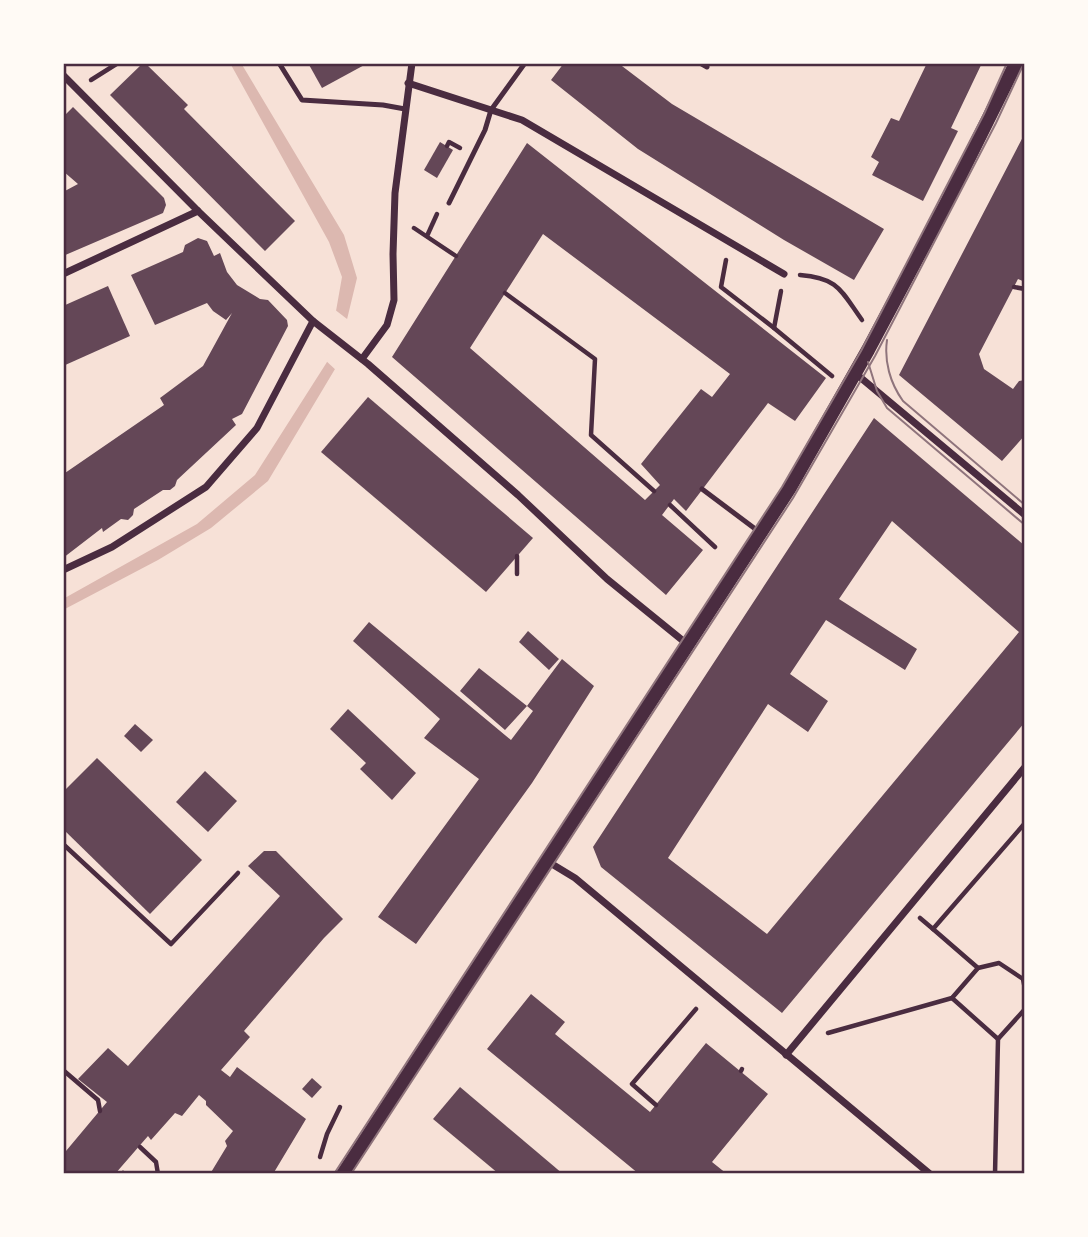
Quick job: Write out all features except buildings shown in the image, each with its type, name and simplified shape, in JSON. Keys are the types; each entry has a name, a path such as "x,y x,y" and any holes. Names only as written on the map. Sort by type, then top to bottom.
{"main road":[{"path":"343,1174 789,489 855,373 954,188 1016,63"}],"street":[{"path":"362,359 387,325 394,300 395,193 412,63"},
{"path":"63,75 198,211 313,321 362,359 518,495 607,579 687,644"},
{"path":"408,83 522,120 784,274"},
{"path":"63,274 198,211"},
{"path":"63,570 113,547 206,488 257,428 313,321"},
{"path":"855,373 1025,515"},
{"path":"786,1055 1025,767"},
{"path":"547,860 575,878 930,1174"}],"lane":[{"path":"279,63 302,100 405,109"},
{"path":"449,203 484,131 491,110 525,63"},
{"path":"701,63 707,67"},
{"path":"702,489 760,532"}],"path":[{"path":"90,80 118,63"},
{"path":"414,228 456,256"},
{"path":"730,242 721,287 835,379"},
{"path":"775,332 784,274"},
{"path":"818,276 837,285 867,326"},
{"path":"1014,287 1025,289"},
{"path":"505,293 595,359 591,435 654,491"},
{"path":"670,505 715,547"},
{"path":"517,556 517,574"},
{"path":"933,929 1025,823"},
{"path":"63,844 171,944 238,873"},
{"path":"908,907 978,968"},
{"path":"815,1036 952,998 978,968 999,963 1023,979 1025,989"},
{"path":"952,998 998,1040"},
{"path":"656,1105 632,1084 696,1009"},
{"path":"995,1174 998,1040 1025,1009"},
{"path":"63,1070 98,1100 100,1111"},
{"path":"320,1157 340,1107"},
{"path":"140,1147 156,1162 158,1174"}],"shaded area":[{"path":"230,63 241,63 344,235 357,278 335,369 268,481 211,528 158,560 63,610 63,599 197,524 255,475 327,362 342,277 329,242"}],"pier":[{"path":"334,309 351,322 338,372 324,359"}],"tram line":[{"path":"334,1174 782,487 861,351 984,114 1007,63"},
{"path":"351,1174 793,498 875,356 996,123 1024,63"},
{"path":"887,340 889,372 903,401 1025,505"},
{"path":"868,362 877,391 887,408 1025,525"}]}
